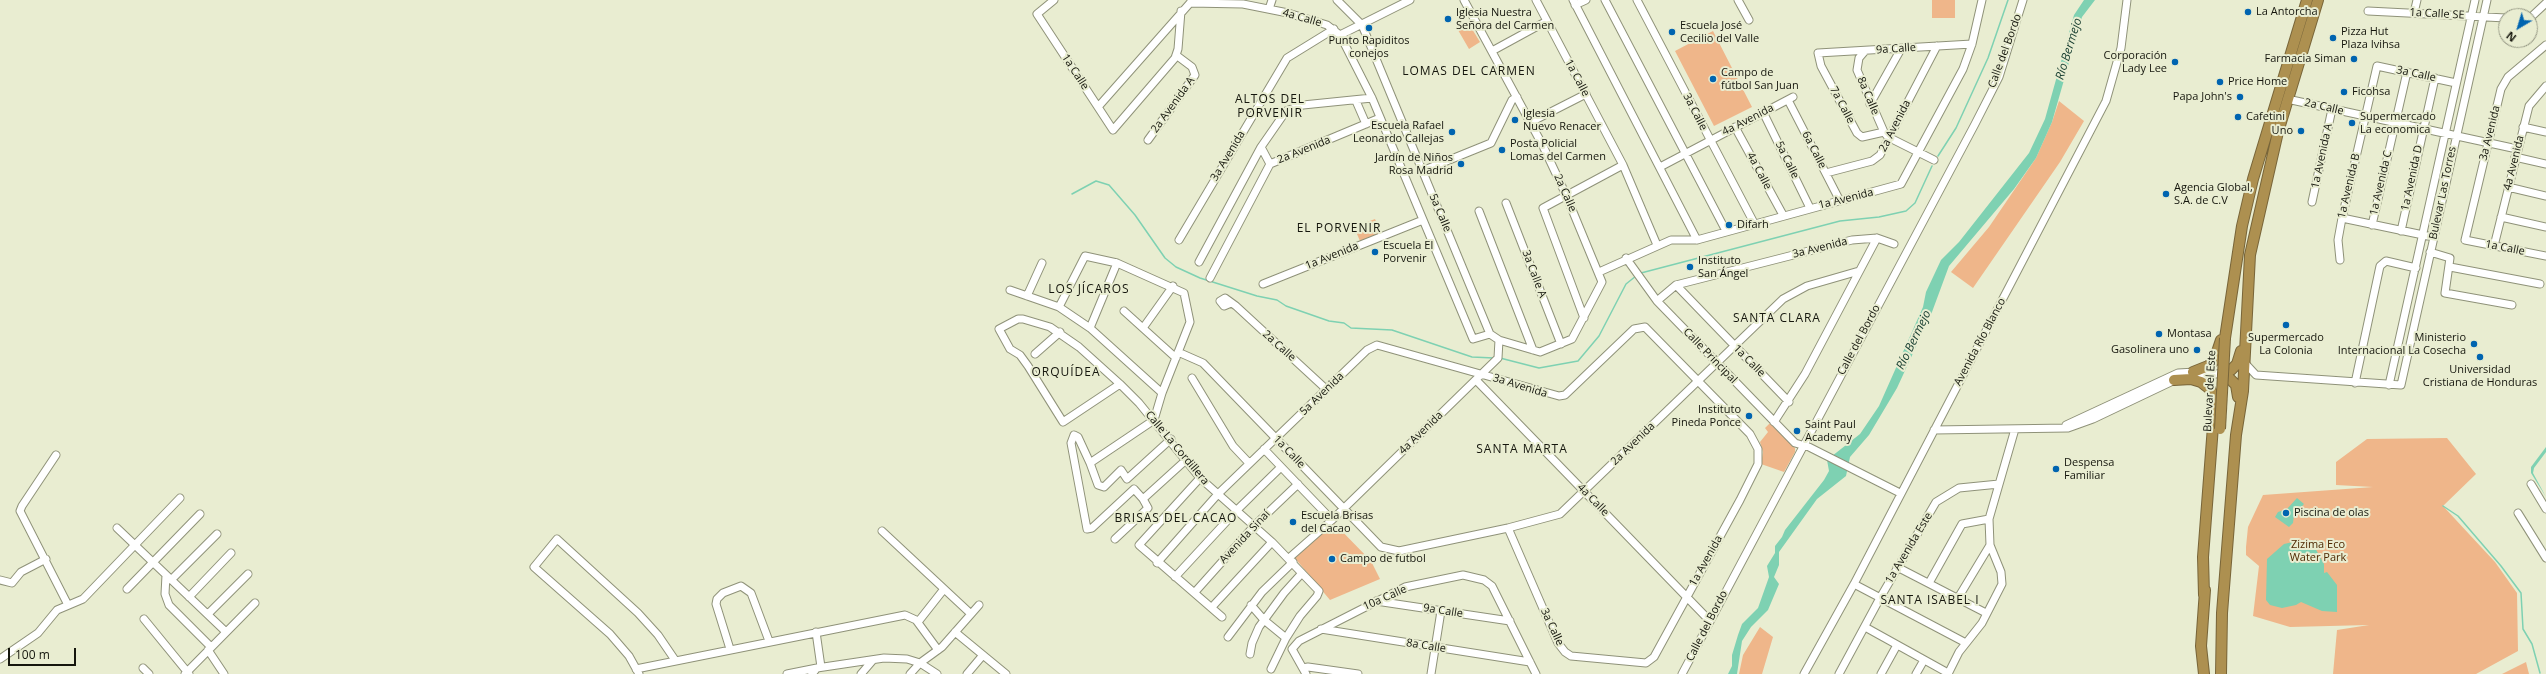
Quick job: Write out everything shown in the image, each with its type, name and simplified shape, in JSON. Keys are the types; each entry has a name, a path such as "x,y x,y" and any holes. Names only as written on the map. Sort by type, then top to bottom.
{"highway":[{"name":"Bulevar del Este","path":"2204,674 2201,646 2204,595 2220,429 2225,338 2242,226 2259,154 2307,0"},
{"path":"2239,388 2224,373 2233,368 2240,356 2245,292 2263,191 2287,99 2318,0"},
{"path":"2193,372 2211,365 2219,352 2237,234 2250,180 2259,154"},
{"path":"2221,674 2222,614 2249,269"},
{"path":"2174,380 2197,381 2210,388 2214,394"},
{"path":"2204,595 2203,557 2215,418 2215,388 2222,382 2230,382 2239,388"}],"street":[{"name":"1a Calle","path":"1054,0 1037,14 1113,130 1176,55"},
{"path":"1269,9 1272,0"},
{"path":"1337,0 1362,25"},
{"path":"1340,36 1410,0"},
{"name":"2a Calle","path":"1464,0 1531,122 1566,195 1599,272 1602,282 1584,318"},
{"name":"1a Calle","path":"1536,0 1623,165 1657,245"},
{"path":"1586,0 1574,3 1697,240"},
{"path":"1605,0 1686,152 1726,231"},
{"name":"3a Calle","path":"1637,0 1754,223"},
{"path":"1738,0 1749,20"},
{"name":"1a Avenida","path":"1599,272 1626,258 1671,240 1697,240 1783,215 1901,184 1963,69 1972,44 1982,0"},
{"name":"Calle del Bordo","path":"1682,674 1709,620 1995,84 2023,0"},
{"name":"Avenida Río Blanco","path":"1804,674 1854,584 1900,493 2106,100 2122,48 2127,0"},
{"path":"2414,13 2417,0"},
{"name":"Bulevar Las Torres","path":"2475,0 2389,385 2401,385 2487,0"},
{"path":"1098,107 1189,2"},
{"name":"4a Calle","path":"1189,2 1221,2 1269,9 1288,13 1334,29 1340,36 1372,98"},
{"path":"2538,10 2546,3"},
{"path":"1176,55 1181,11"},
{"name":"1a Calle SE","path":"2368,11 2498,18"},
{"path":"1492,51 1547,21"},
{"name":"5a Calle","path":"1362,25 1490,334"},
{"name":"3a Avenida","path":"1179,240 1287,58 1334,29"},
{"name":"9a Calle","path":"1819,53 1972,44"},
{"name":"3a Avenida","path":"2465,240 2487,143 2504,83 2546,45"},
{"name":"2a Avenida","path":"1826,173 1876,159 1886,135 1937,46"},
{"path":"1870,104 1900,49"},
{"name":"8a Calle","path":"1865,51 1859,58 1857,70 1870,104 1886,135"},
{"name":"7a Calle","path":"1819,53 1816,56 1857,133 1862,137 1886,135"},
{"name":"2a Avenida A","path":"1148,140 1195,75 1192,67 1176,55"},
{"name":"3a Calle","path":"2377,66 2456,83"},
{"name":"1a Avenida B","path":"2340,260 2338,240 2342,218 2377,66"},
{"name":"1a Avenida C","path":"2372,225 2407,72"},
{"name":"1a Avenida D","path":"2401,231 2435,78"},
{"name":"4a Avenida","path":"2494,246 2517,149 2529,106 2546,86"},
{"path":"1531,122 1586,94"},
{"path":"1422,171 1491,143 1512,100 1517,97"},
{"path":"1199,262 1261,148 1290,108 1372,98 1473,339 1490,334 1499,340 1540,352 1572,339 1584,318 1543,208 1623,165"},
{"name":"4a Avenida","path":"1660,167 1790,98"},
{"name":"6a Calle","path":"1790,98 1840,201"},
{"name":"2a Calle","path":"2287,99 2456,137 2517,149"},
{"path":"1356,100 1366,124"},
{"name":"1a Avenida A","path":"2312,202 2332,109"},
{"name":"5a Calle","path":"1763,112 1810,208"},
{"name":"2a Avenida","path":"1210,278 1239,226 1270,164 1380,118"},
{"name":"4a Calle","path":"1736,127 1783,215"},
{"path":"2523,128 2546,132"},
{"path":"1886,135 1934,160"},
{"path":"1261,148 1270,164"},
{"path":"2515,157 2546,164"},
{"path":"2508,187 2546,196"},
{"name":"3a Calle A","path":"1506,204 1561,344"},
{"path":"1479,211 1533,350"},
{"path":"2501,217 2546,227"},
{"path":"2342,218 2433,237"},
{"name":"1a Avenida","path":"1263,284 1423,220"},
{"path":"1774,422 1789,402 1834,322 1876,238"},
{"name":"3a Avenida","path":"1657,301 1676,286 1852,240 1876,238 1894,244"},
{"name":"1a Calle","path":"2465,240 2546,256"},
{"path":"2430,252 2450,258 2450,267 2445,293 2512,305"},
{"path":"1059,307 1085,256 1116,263 1146,278 1173,286 1181,290 1185,296 1190,322 1162,393 1154,420 1090,463"},
{"name":"Calle Principal","path":"1626,258 1657,301 1795,443 1818,451 1900,493"},
{"path":"2355,380 2380,266 2386,261 2416,268"},
{"path":"1027,296 1042,263"},
{"path":"1090,328 1116,263"},
{"path":"2450,267 2540,284"},
{"name":"2a Avenida","path":"1399,551 1508,528 1560,514 1777,305 1794,292 1859,271"},
{"path":"1143,328 1173,286"},
{"name":"1a Calle","path":"1676,286 1789,402"},
{"path":"1010,290 1059,307 1090,328 1162,393"},
{"name":"2a Calle","path":"1231,303 1326,389"},
{"path":"1124,311 1177,355"},
{"path":"1020,318 1060,332 1120,384 1063,422 1022,357 1010,350 999,332 1000,328 1020,318"},
{"name":"3a Avenida","path":"1383,346 1478,377 1551,396 1565,395 1634,329 1641,326 1647,328 1698,381"},
{"path":"1035,354 1060,332"},
{"name":"4a Avenida","path":"1228,637 1251,604 1291,560 1498,358 1499,340"},
{"name":"5a Avenida","path":"1158,563 1218,494 1249,463 1367,350 1377,345 1383,346"},
{"name":"1a Calle","path":"1177,355 1203,362 1381,548 1399,551"},
{"path":"2243,360 2256,375"},
{"path":"2064,426 2178,373 2224,373"},
{"path":"1934,430 2015,429 2064,426 2068,428 2093,420 2174,380 2224,373"},
{"path":"2239,388 2256,375 2355,380 2389,385"},
{"name":"4a Calle","path":"1478,377 1584,491 1709,620"},
{"path":"1192,378 1233,446 1249,463"},
{"name":"1a Avenida","path":"1654,657 1758,464 1758,449 1755,440 1698,381"},
{"name":"Calle La Cordillera","path":"1120,384 1154,420 1200,478 1272,542 1319,590 1317,596 1300,616 1286,638"},
{"path":"1865,627 1948,673 1966,643 1978,628 2002,584 2003,578 1990,545 1989,519 2015,429"},
{"path":"1115,539 1148,508 1143,499 1120,470 1101,487 1098,485 1078,436 1074,435 1070,443 1087,529 1092,528 1134,489"},
{"path":"1127,479 1170,439"},
{"path":"1264,450 1332,520"},
{"path":"56,455 20,511 46,559 68,605"},
{"path":"1143,499 1186,460"},
{"path":"1176,577 1237,510 1281,467"},
{"path":"1200,478 1139,545 1222,617"},
{"name":"Avenida Sinaí","path":"1195,592 1254,526 1298,484"},
{"name":"1a Avenida Este","path":"1839,674 1880,598 1936,502 1959,488 1999,484"},
{"path":"2531,484 2546,509"},
{"path":"0,659 38,633 57,610 83,599 180,498"},
{"path":"2518,513 2546,558"},
{"path":"127,589 200,514"},
{"path":"1929,583 1962,524 1989,519"},
{"path":"118,528 226,632"},
{"name":"3a Calle","path":"1508,528 1558,643 1564,652 1571,656 1643,663 1654,657"},
{"path":"882,531 971,614"},
{"path":"217,534 171,580 165,594 169,605 209,649 224,674"},
{"path":"675,660 658,635 622,597 557,539 534,567 610,634 638,671 675,660 905,615 910,615 918,622 938,650"},
{"path":"1212,607 1272,542"},
{"path":"1958,598 1990,545"},
{"path":"188,597 231,553"},
{"path":"0,580 12,583 21,572 46,559"},
{"path":"1898,567 1986,613"},
{"path":"1250,654 1252,643 1264,620 1284,592 1302,573"},
{"path":"208,614 248,574"},
{"name":"10a Calle","path":"1305,670 1292,649 1294,645 1375,601 1405,587 1428,581 1463,575 1484,580 1496,592 1510,621"},
{"path":"165,594 171,580"},
{"path":"1854,584 1966,643"},
{"path":"730,649 716,604 717,599 723,593 741,586 751,592 769,641"},
{"path":"918,622 944,589"},
{"name":"9a Calle","path":"1375,601 1510,621"},
{"path":"144,619 187,673 255,603"},
{"path":"1251,604 1264,620 1286,638 1271,669"},
{"path":"910,674 920,663 938,650 979,605"},
{"path":"1431,674 1441,611"},
{"path":"1338,621 1343,634"},
{"path":"1510,621 1536,674"},
{"name":"8a Calle","path":"1321,629 1343,634 1530,662"},
{"path":"816,632 819,668"},
{"path":"955,632 1006,674"},
{"path":"1881,674 1897,645"},
{"path":"967,674 982,655"},
{"path":"787,674 873,660 899,658 920,663 937,674"},
{"path":"861,674 873,660"},
{"path":"1916,674 1924,660"},
{"path":"142,668 149,674"},
{"path":"812,674 819,668"},
{"path":"1305,670 1358,674"}],"green space":[{"path":"1932,0 1955,0 1955,18 1932,18"},
{"path":"1469,24 1480,42 1469,49 1458,30"},
{"name":"Campo de fútbol San Juan","path":"1713,31 1752,107 1714,126 1675,51"},
{"path":"2059,101 2084,121 2060,162 1973,288 1951,272 1989,227 2036,158 2052,122"},
{"path":"1375,219 1381,233 1360,241 1354,227"},
{"path":"1770,423 1795,448 1795,452 1784,472 1761,464 1763,452 1760,442 1768,432 1765,428"},
{"name":"Zizima Eco Water Park","path":"2447,438 2476,474 2443,506 2495,562 2517,593 2518,651 2476,674 2333,674 2337,630 2369,625 2290,627 2253,616 2259,566 2246,555 2246,547 2248,527 2263,495 2373,487 2336,485 2336,462 2367,439"},
{"name":"Campo de futbol","path":"1333,522 1371,561 1380,579 1330,600 1294,557"},
{"path":"1760,627 1773,637 1762,674 1739,674 1743,655"},
{"path":"2526,662 2529,674 2502,674"}],"water":[{"name":"Río Bermejo","path":"2084,0 2095,0 2082,17 2052,122 2036,158 2014,189 1949,266 1932,312 1897,388 1869,435 1850,457 1846,476 1817,499 1779,552 1779,565 1774,577 1779,584 1768,610 1751,627 1742,641 1737,674 1728,674 1732,666 1732,655 1742,624 1758,608 1769,577 1767,566 1775,553 1775,546 1785,530 1824,480 1829,471 1827,460 1860,434 1879,406 1923,307 1926,292 1941,260 1959,242 2029,153 2045,119 2074,15"},
{"path":"2546,447 2546,452 2534,468 2533,473 2546,497 2531,473 2531,467"},
{"name":"Piscina de olas","path":"2297,498 2304,504 2294,515 2293,523 2289,527 2275,517 2278,512 2287,509"},
{"path":"2293,542 2314,546 2324,564 2324,573 2327,572 2337,585 2337,612 2322,611 2301,602 2296,605 2282,608 2270,605 2266,600 2267,559 2284,544"}],"waterway":[{"path":"1938,156 1956,128 1988,58 2008,0"},
{"path":"1641,273 1840,221 1879,217 1906,211 1915,203 1932,166"},
{"path":"1072,194 1096,181 1109,185 1135,215 1165,258 1176,267 1200,278 1257,296 1277,300 1286,306 1329,321 1344,323 1351,328 1392,330 1472,357 1494,358"},
{"path":"1500,358 1539,368 1578,361 1599,336 1626,284 1636,276"},
{"path":"2443,506 2458,516 2501,566 2521,593 2523,629 2532,644 2540,673"}],"place":[{"name":"La Antorcha","path":"2248,12"},
{"name":"Iglesia Nuestra Señora del Carmen","path":"1448,19"},
{"name":"Punto Rapiditos conejos","path":"1369,28"},
{"name":"Escuela José Cecilio del Valle","path":"1672,32"},
{"name":"Pizza Hut Plaza Ivihsa","path":"2333,38"},
{"name":"Farmacia Siman","path":"2354,59"},
{"name":"Corporación Lady Lee","path":"2175,62"},
{"name":"Campo de fútbol San Juan","path":"1713,79"},
{"name":"Price Home","path":"2220,82"},
{"name":"Ficohsa","path":"2344,92"},
{"name":"Papa John's","path":"2240,97"},
{"name":"Cafetini","path":"2238,117"},
{"name":"Iglesia Nuevo Renacer","path":"1515,120"},
{"name":"Supermercado La economica","path":"2352,123"},
{"name":"Uno","path":"2301,131"},
{"name":"Escuela Rafael Leonardo Callejas","path":"1452,132"},
{"name":"Posta Policial Lomas del Carmen","path":"1502,150"},
{"name":"Jardín de Niños Rosa Madrid","path":"1461,164"},
{"name":"Agencia Global, S.A. de C.V","path":"2166,194"},
{"name":"Difarh","path":"1729,225"},
{"name":"Escuela El Porvenir","path":"1375,252"},
{"name":"Instituto San Ángel","path":"1690,267"},
{"name":"Supermercado La Colonia","path":"2286,325"},
{"name":"Montasa","path":"2159,334"},
{"name":"Ministerio Internacional La Cosecha","path":"2474,344"},
{"name":"Gasolinera uno","path":"2197,350"},
{"name":"Universidad Cristiana de Honduras","path":"2480,357"},
{"name":"Instituto Pineda Ponce","path":"1749,416"},
{"name":"Saint Paul Academy","path":"1797,431"},
{"name":"Despensa Familiar","path":"2056,469"},
{"name":"Piscina de olas","path":"2286,513"},
{"name":"Escuela Brisas del Cacao","path":"1293,522"},
{"name":"Campo de futbol","path":"1332,559"}],"district":[{"name":"LOMAS DEL CARMEN","path":"1469,72"},
{"name":"ALTOS DEL PORVENIR","path":"1270,107"},
{"name":"EL PORVENIR","path":"1339,229"},
{"name":"LOS JÍCAROS","path":"1089,290"},
{"name":"SANTA CLARA","path":"1777,319"},
{"name":"ORQUÍDEA","path":"1066,373"},
{"name":"SANTA MARTA","path":"1522,450"},
{"name":"BRISAS DEL CACAO","path":"1176,519"},
{"name":"SANTA ISABEL I","path":"1930,601"}]}
